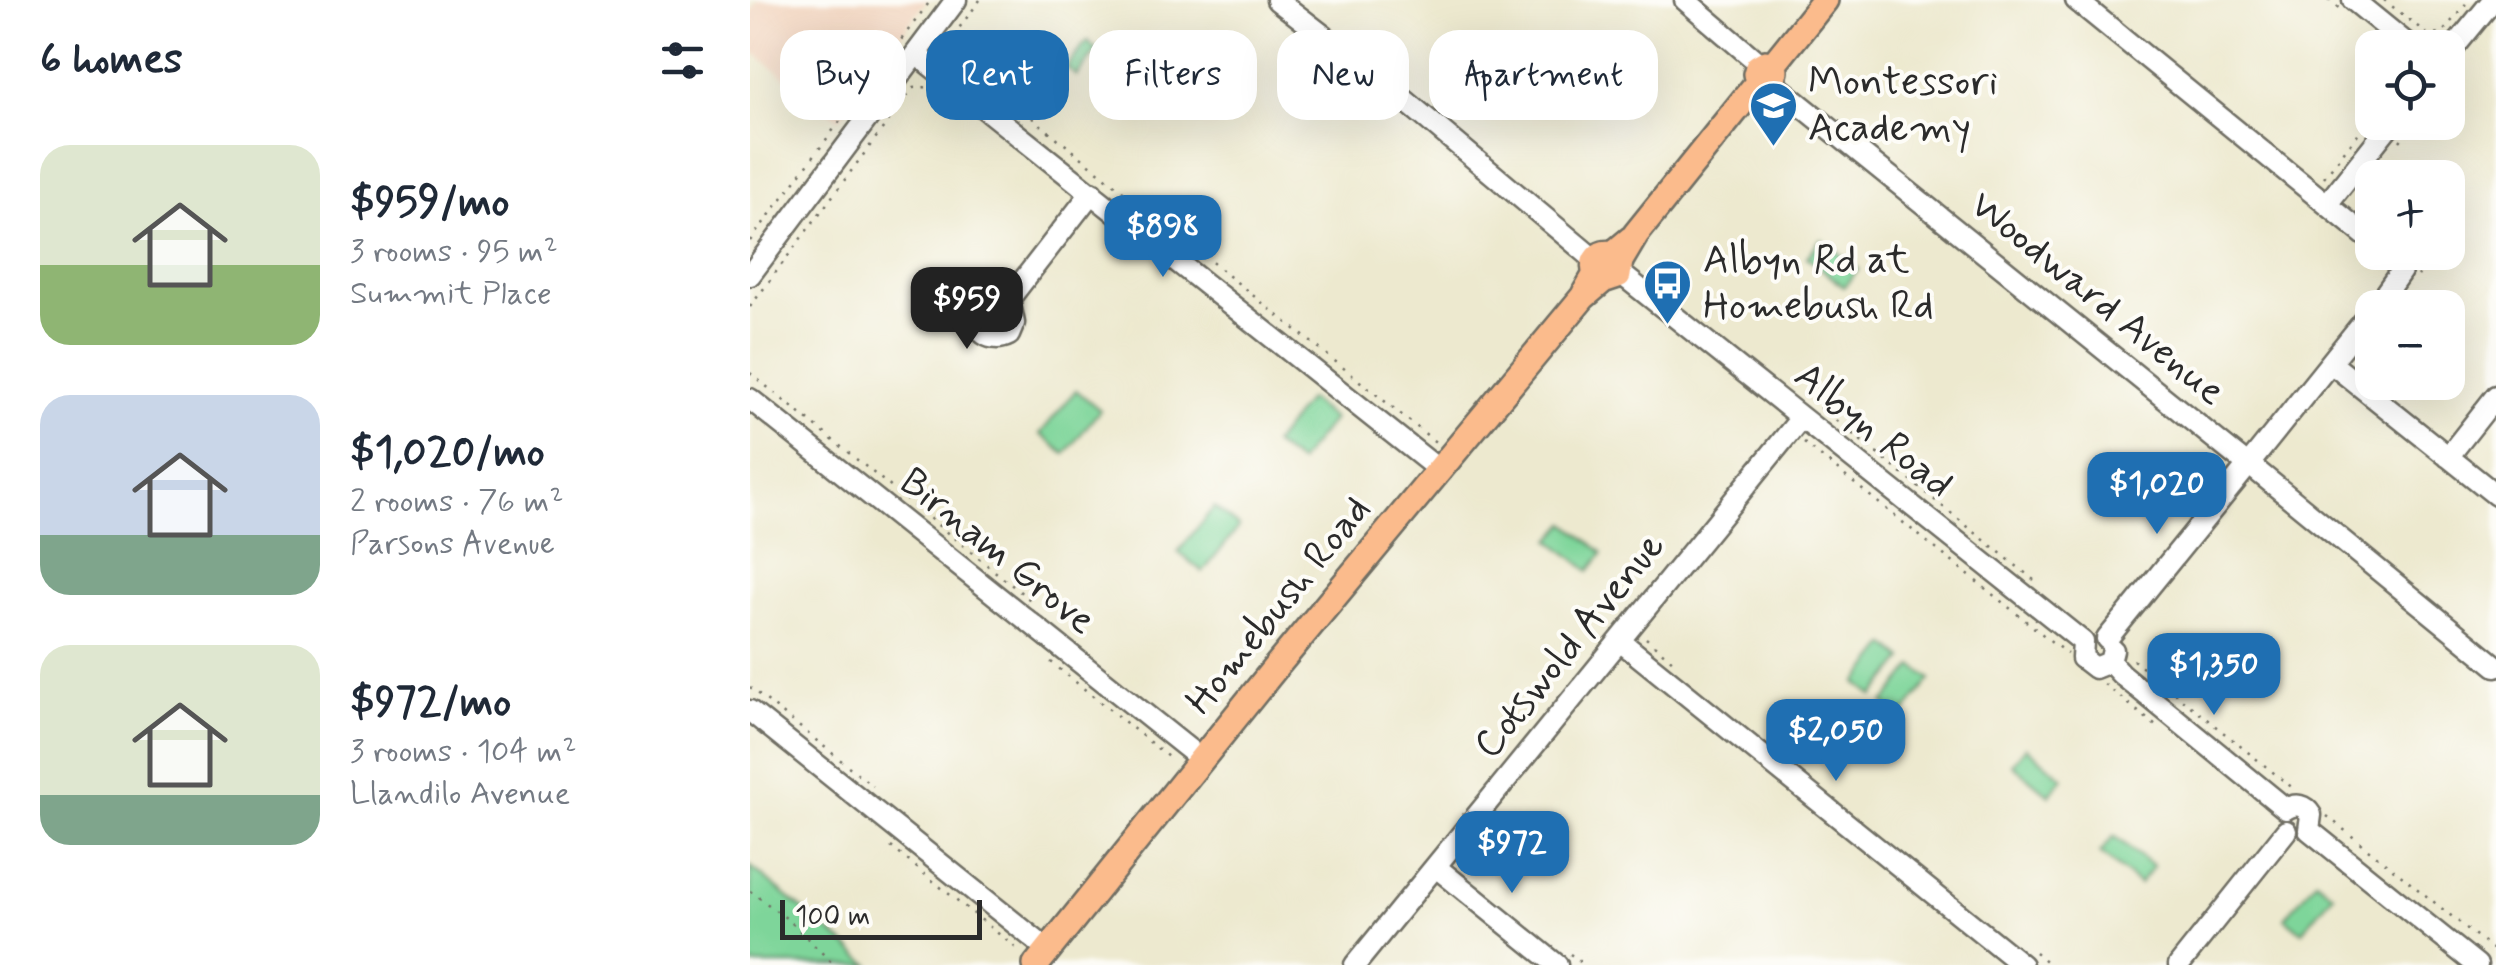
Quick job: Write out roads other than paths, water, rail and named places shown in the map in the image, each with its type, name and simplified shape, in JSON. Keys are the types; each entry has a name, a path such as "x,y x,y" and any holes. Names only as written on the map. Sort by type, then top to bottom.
{"main road":[{"name":"Homebush Road","path":"1042,958 1438,457 1636,234 1826,0"}],"street":[{"path":"750,275 956,0"},
{"name":"Albyn Road","path":"1277,0 1382,81 1604,271 1801,418 2083,642 2080,653 2090,666 2100,668 2108,657"},
{"name":"Woodward Avenue","path":"1685,0 1766,73 2496,666"},
{"path":"2076,0 2355,227"},
{"path":"2353,0 2390,30"},
{"path":"2465,34 2493,0"},
{"path":"916,54 1438,457"},
{"path":"2327,204 2378,140"},
{"path":"1009,299 1092,192"},
{"path":"2108,657 2248,465 2355,334"},
{"path":"2332,364 2496,495"},
{"path":"2448,456 2496,396"},
{"name":"Birnam Grove","path":"750,400 1201,759"},
{"name":"Cotswold Avenue","path":"1356,965 1801,418"},
{"path":"2083,642 2094,635 2120,674 2286,809"},
{"path":"1620,642 2028,959"},
{"path":"750,711 1042,958"},
{"path":"2295,805 2305,807 2312,820 2309,830 2300,835 2286,832 2282,818 2286,809 2295,805"},
{"path":"2309,830 2478,965"},
{"path":"2179,965 2286,832"},
{"path":"1436,867 1563,959"}],"place":[{"name":"Montessori Academy","path":"1773,148"},
{"name":"Albyn Rd at Homebush Rd","path":"1668,326"}]}
